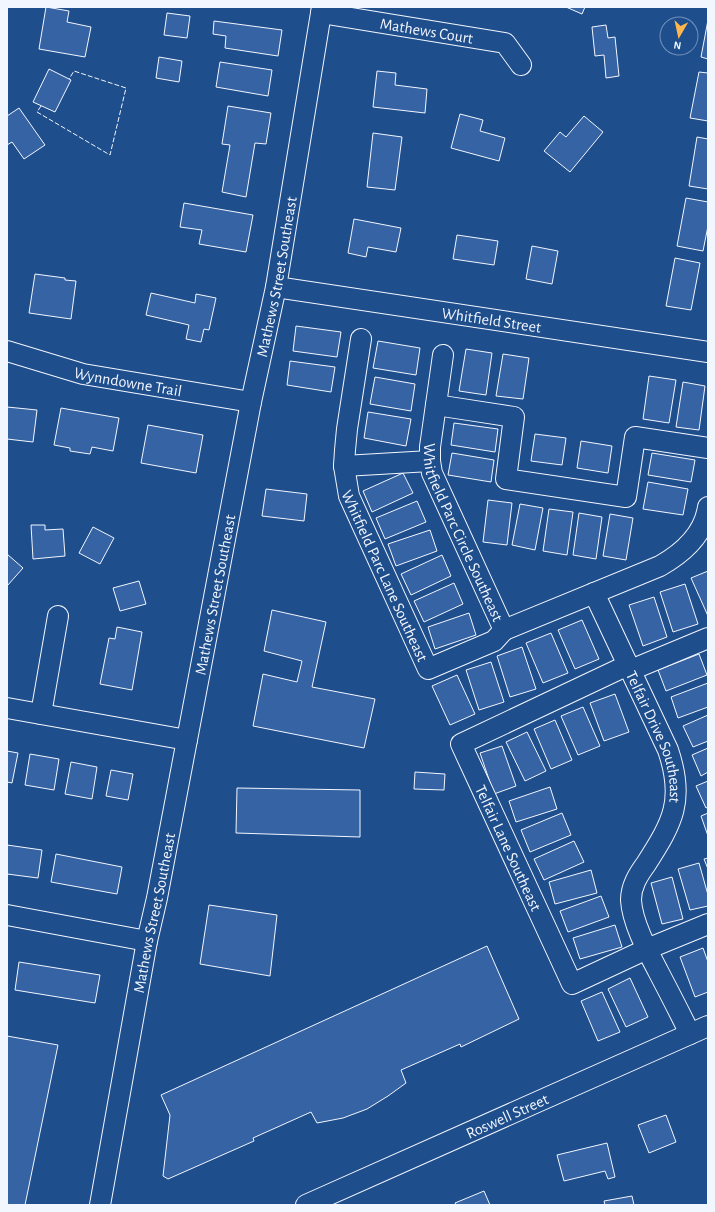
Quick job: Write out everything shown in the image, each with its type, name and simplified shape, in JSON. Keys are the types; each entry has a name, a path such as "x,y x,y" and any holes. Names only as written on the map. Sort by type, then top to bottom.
{"street":[{"name":"Mathews Court","path":"322,10 505,42 521,65"},
{"name":"Mathews Street Southeast","path":"100,1205 147,941 157,898 251,402 276,287 322,10"},
{"name":"Whitfield Street","path":"276,287 708,352"},
{"name":"Whitfield Parc Lane Southeast","path":"361,339 347,429 344,466 349,496 428,669 494,641 504,630"},
{"name":"Wynndowne Trail","path":"7,351 83,374 251,402"},
{"name":"Whitfield Parc Circle Southeast","path":"442,355 430,447 432,473 504,630 660,566 675,558 694,540 702,526 708,507"},
{"path":"436,405 514,417 506,479 626,497 635,437 708,448"},
{"name":"Whitfield Parc Lane Southeast","path":"344,466 430,461"},
{"name":"Telfair Drive Southeast","path":"594,593 668,750 674,766 676,781 674,811 662,839 636,878 632,889 631,900 633,912 647,949 699,1030"},
{"path":"41,714 58,616"},
{"name":"Telfair Lane Southeast","path":"708,638 630,668 461,744 572,984 647,949 708,924"},
{"path":"7,708 187,740"},
{"path":"7,915 147,941"},
{"name":"Roswell Street","path":"306,1205 699,1030"},
{"name":"Mathews Street Southeast","path":"104,1183 109,1205"}],"building":[{"path":"46,7 69,11 67,22 91,27 85,57 39,49"},
{"path":"566,7 585,7 582,14"},
{"path":"167,13 190,16 187,38 164,35"},
{"path":"708,20 708,59 701,57"},
{"path":"214,21 282,30 278,56 225,48 226,36 213,34"},
{"path":"606,25 608,38 615,37 619,76 606,78 604,55 595,56 592,27"},
{"path":"159,57 182,61 179,82 156,78"},
{"path":"220,62 272,70 268,96 216,87"},
{"path":"49,69 71,80 55,112 33,102"},
{"path":"377,71 396,73 395,85 427,89 425,113 373,107"},
{"path":"699,72 708,73 708,121 690,118"},
{"path":"228,106 271,113 266,144 255,143 246,197 222,192 230,145 222,144"},
{"path":"19,108 45,145 24,159 12,142 7,145 7,116"},
{"path":"460,114 483,120 480,131 505,138 499,161 451,148"},
{"path":"584,116 603,132 570,172 544,151 560,132 566,137"},
{"path":"373,133 402,137 395,190 367,187"},
{"path":"697,137 708,139 708,189 689,186"},
{"path":"686,198 708,202 708,226 703,251 677,246"},
{"path":"184,203 253,215 246,252 199,244 202,230 180,227"},
{"path":"354,219 401,228 396,252 368,247 366,257 348,253"},
{"path":"457,235 498,241 494,265 453,259"},
{"path":"532,246 558,251 552,284 526,279"},
{"path":"675,258 700,263 691,310 666,306"},
{"path":"35,274 76,281 71,319 29,313"},
{"path":"151,293 195,303 196,294 216,298 209,330 204,329 201,342 186,339 189,325 146,315"},
{"path":"296,326 341,332 337,357 293,351"},
{"path":"378,341 420,348 416,375 373,368"},
{"path":"466,349 492,353 486,395 459,391"},
{"path":"503,354 529,358 523,399 496,396"},
{"path":"290,361 335,367 331,392 287,385"},
{"path":"649,376 676,380 669,423 643,419"},
{"path":"375,377 415,384 411,411 370,404"},
{"path":"683,382 705,386 699,430 676,427"},
{"path":"7,407 37,410 33,442 7,439"},
{"path":"61,408 119,418 113,451 92,447 90,454 70,451 70,448 54,445"},
{"path":"368,412 411,419 406,446 364,438"},
{"path":"454,423 498,429 495,452 451,445"},
{"path":"148,425 203,435 196,473 141,463"},
{"path":"535,434 566,438 562,465 531,461"},
{"path":"581,441 612,446 608,473 577,468"},
{"path":"452,453 494,460 491,482 448,475"},
{"path":"652,453 695,460 691,482 648,475"},
{"path":"403,473 413,493 372,512 363,491"},
{"path":"648,482 688,489 683,515 643,509"},
{"path":"266,489 307,494 304,521 262,516"},
{"path":"488,500 512,503 507,545 483,542"},
{"path":"417,501 426,522 385,539 376,518"},
{"path":"520,504 543,508 535,550 512,545"},
{"path":"549,509 573,512 567,555 543,551"},
{"path":"579,513 602,517 596,559 573,555"},
{"path":"610,514 633,518 626,560 603,556"},
{"path":"31,525 45,525 45,530 63,529 65,556 33,559"},
{"path":"93,527 114,538 100,564 79,553"},
{"path":"430,530 437,551 396,566 388,544"},
{"path":"7,554 23,568 7,586"},
{"path":"442,555 451,576 411,595 401,574"},
{"path":"708,571 708,616 691,578"},
{"path":"139,581 146,604 120,611 113,588"},
{"path":"454,583 463,604 424,622 414,601"},
{"path":"685,584 698,624 673,632 660,592"},
{"path":"654,597 667,637 643,646 629,605"},
{"path":"272,610 326,622 312,687 375,699 364,748 253,726 263,674 297,682 302,661 264,651"},
{"path":"469,613 476,635 435,649 428,627"},
{"path":"582,620 599,659 575,669 558,630"},
{"path":"117,627 142,632 132,690 100,684 109,638 115,639"},
{"path":"551,633 568,673 543,683 526,643"},
{"path":"522,647 536,689 510,697 497,656"},
{"path":"699,654 707,675 666,691 658,670"},
{"path":"491,662 504,702 479,710 466,670"},
{"path":"457,675 475,714 450,725 432,686"},
{"path":"708,683 708,707 678,718 671,697"},
{"path":"615,694 629,732 604,741 590,703"},
{"path":"583,707 600,746 578,755 561,716"},
{"path":"708,715 708,741 693,747 683,726"},
{"path":"555,720 572,760 551,769 534,729"},
{"path":"527,732 546,771 525,781 506,742"},
{"path":"502,746 516,786 494,794 480,753"},
{"path":"708,748 708,772 701,776 692,755"},
{"path":"7,751 18,753 12,783 7,782"},
{"path":"30,754 59,759 54,790 25,785"},
{"path":"71,762 97,767 92,799 65,794"},
{"path":"111,770 133,774 128,800 106,796"},
{"path":"415,772 445,774 444,790 414,789"},
{"path":"708,781 708,807 706,808 696,786"},
{"path":"550,787 557,809 516,822 509,801"},
{"path":"237,788 360,790 360,837 236,833"},
{"path":"562,813 571,835 530,852 521,830"},
{"path":"708,813 708,836 701,816"},
{"path":"574,841 584,862 544,880 534,859"},
{"path":"7,845 42,850 38,878 7,874"},
{"path":"56,854 122,867 117,894 51,882"},
{"path":"708,858 708,869 704,859"},
{"path":"699,863 708,895 708,906 690,910 678,869"},
{"path":"591,870 597,893 555,904 549,882"},
{"path":"672,877 683,919 662,924 651,883"},
{"path":"601,896 609,917 568,932 560,911"},
{"path":"209,905 277,915 270,976 200,964"},
{"path":"615,925 622,947 580,959 573,938"},
{"path":"487,946 519,1019 461,1047 460,1044 401,1070 406,1083 367,1109 343,1118 317,1123 311,1112 253,1138 254,1141 168,1179 163,1176 170,1115 161,1095"},
{"path":"703,948 708,962 708,992 695,997 680,957"},
{"path":"19,962 100,975 95,1003 15,990"},
{"path":"630,978 648,1017 626,1027 608,989"},
{"path":"602,992 620,1032 598,1041 581,1001"},
{"path":"7,1036 58,1045 25,1205 7,1205"},
{"path":"666,1115 676,1142 649,1153 638,1125"},
{"path":"607,1143 615,1177 608,1179 605,1171 564,1181 557,1155"},
{"path":"484,1191 490,1205 456,1205 455,1203"},
{"path":"632,1196 634,1205 605,1205 604,1201"}],"fence":[{"path":"41,106 37,112 110,155 126,88 74,71 69,79"}]}
